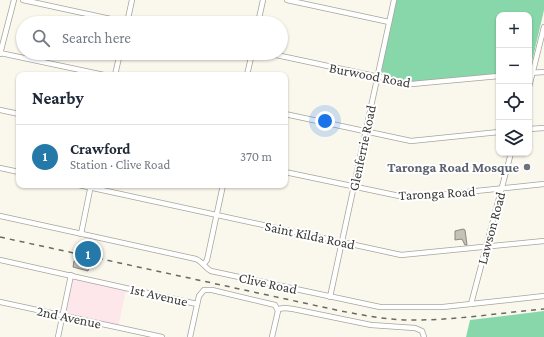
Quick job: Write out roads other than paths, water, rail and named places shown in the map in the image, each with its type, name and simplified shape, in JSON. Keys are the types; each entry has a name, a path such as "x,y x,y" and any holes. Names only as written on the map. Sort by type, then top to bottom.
{"street":[{"path":"14,0 0,53 16,56"},
{"path":"23,0 95,16"},
{"path":"129,16 132,0"},
{"path":"260,16 264,0"},
{"path":"287,0 389,22"},
{"name":"Glenferrie Road","path":"330,297 394,0"},
{"path":"532,69 544,27"},
{"name":"Burwood Road","path":"288,58 416,84 496,76"},
{"path":"33,60 90,72"},
{"path":"116,72 118,60"},
{"path":"248,72 250,60"},
{"path":"532,73 544,72"},
{"path":"0,110 16,113"},
{"path":"288,115 411,141 496,132"},
{"path":"532,129 544,128"},
{"name":"Lawson Road","path":"471,304 510,156"},
{"path":"0,168 16,171"},
{"name":"Taronga Road","path":"288,173 408,197 544,184"},
{"path":"81,234 91,188"},
{"name":"Saint Kilda Road","path":"100,188 404,256 544,241"},
{"path":"204,264 207,260 222,188"},
{"name":"Clive Road","path":"0,216 196,259 211,271 380,307 443,307 544,296"},
{"name":"1st Avenue","path":"0,260 197,304 201,292 208,290 273,303 278,309"},
{"path":"58,337 71,275"},
{"name":"2nd Avenue","path":"0,302 162,337"},
{"path":"190,337 197,304"},
{"path":"272,337 278,317 278,309 285,308 371,325 415,328 422,331 424,337"}],"railway":[{"path":"0,237 341,311 380,318 422,320 544,309"}],"place":[{"name":"Taronga Road Mosque","path":"527,167"},
{"name":"Crawford","path":"88,254"}]}
